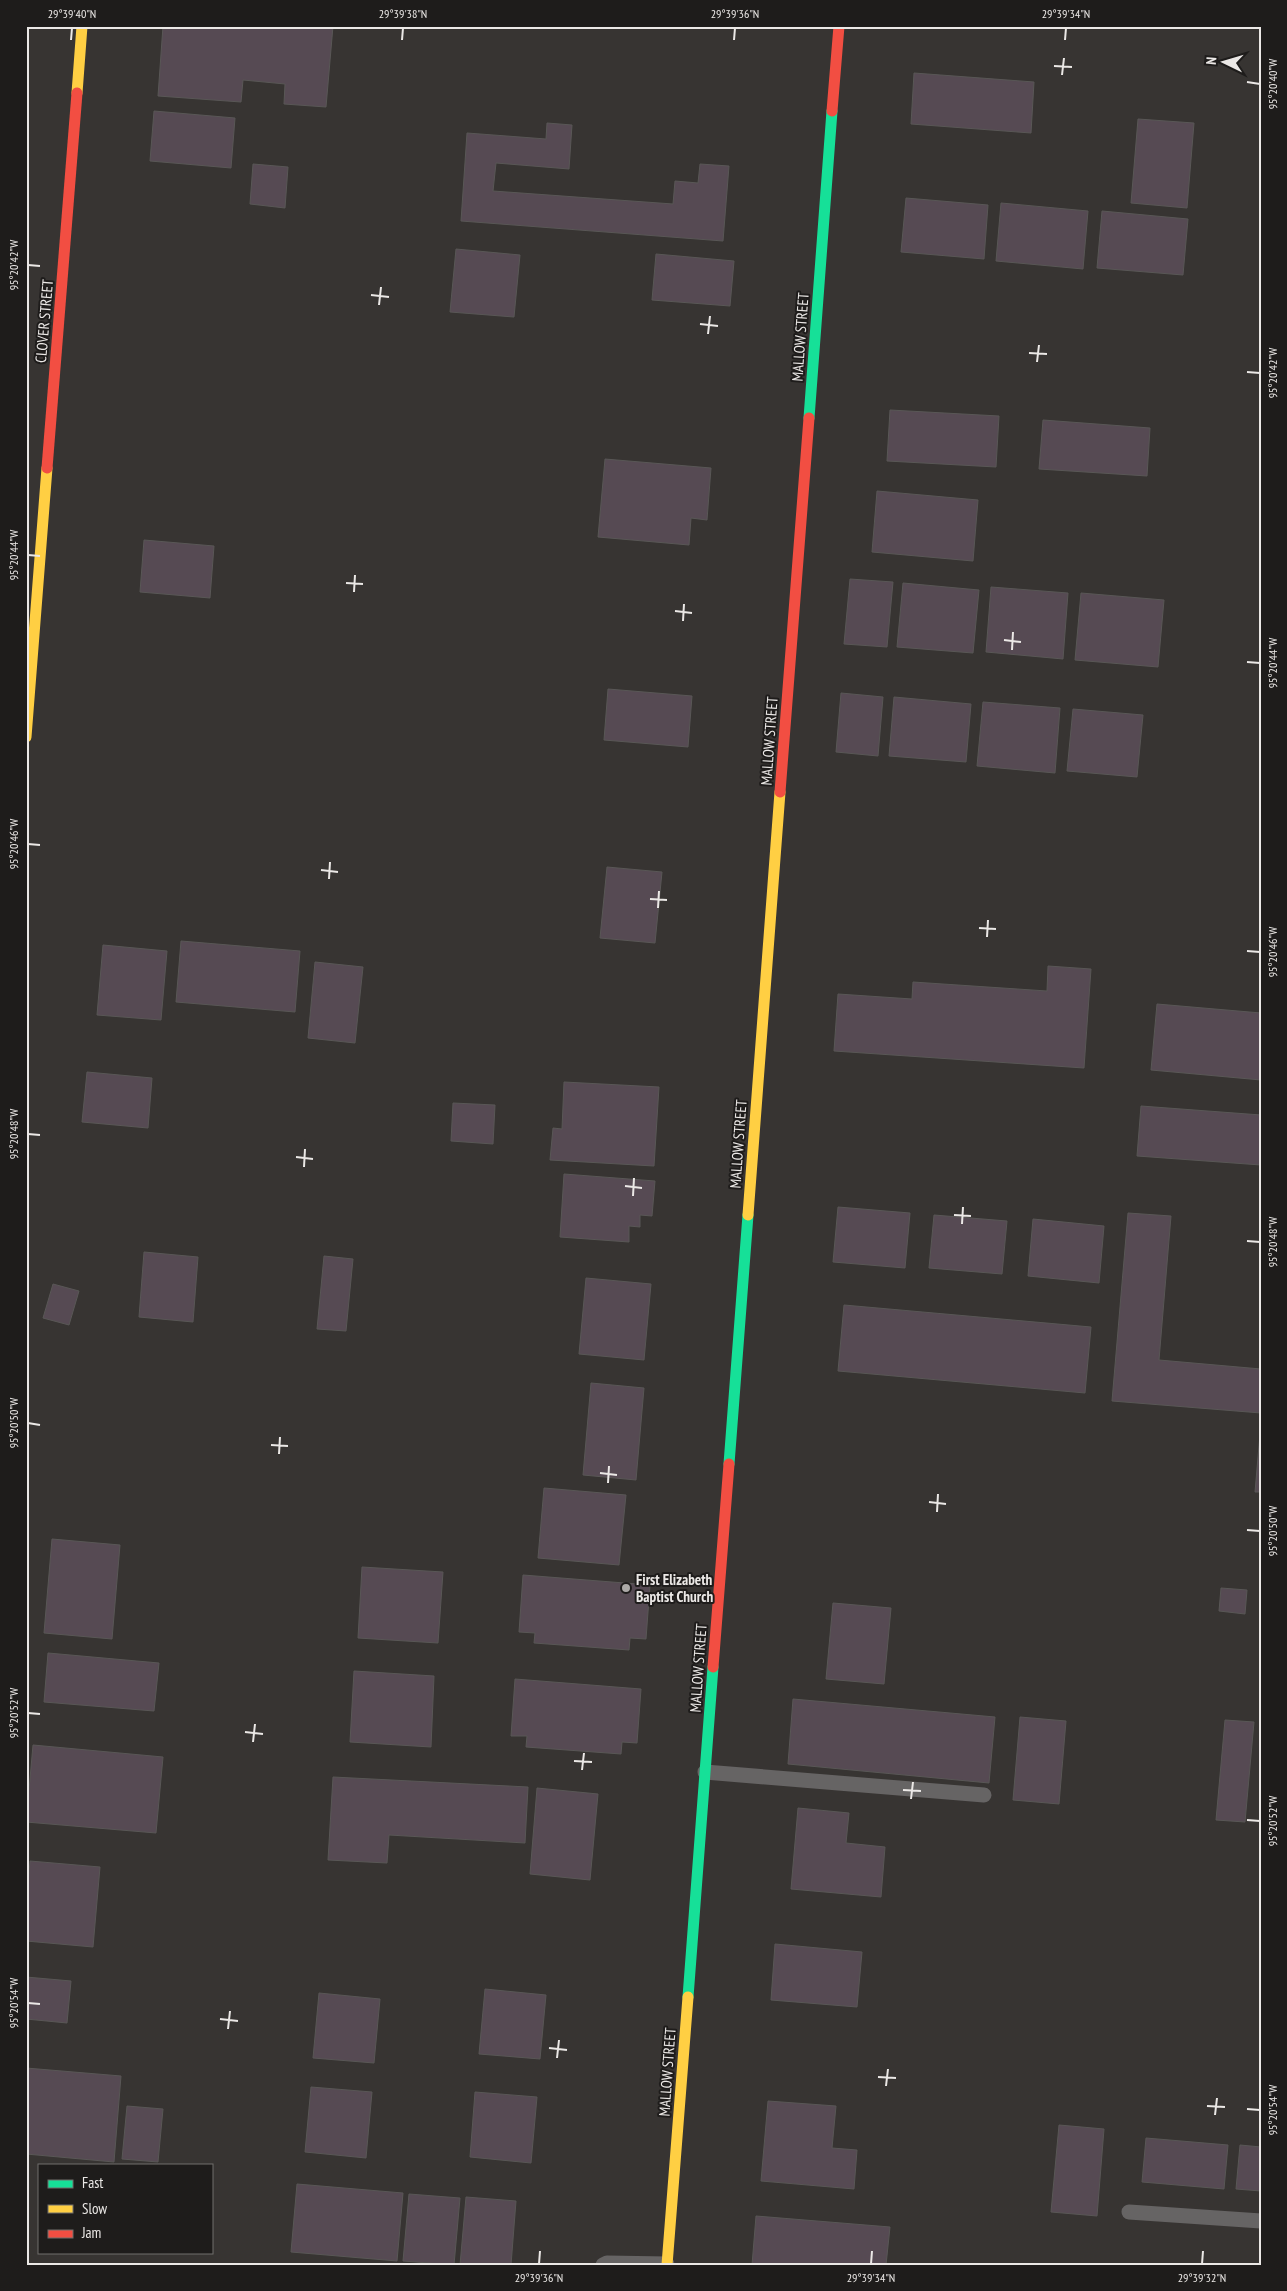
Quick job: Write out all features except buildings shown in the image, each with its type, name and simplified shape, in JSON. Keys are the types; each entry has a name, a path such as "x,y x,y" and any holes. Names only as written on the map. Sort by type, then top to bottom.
{"street":[{"name":"CLOVER STREET","path":"26,737 82,26"},
{"name":"MALLOW STREET","path":"667,2264 839,26"}],"lane":[{"path":"705,1772 984,1795"},
{"path":"1128,2212 1261,2221"},
{"path":"603,2265 607,2262 667,2264"}],"traffic: fast":[{"path":"809,418 832,111"},
{"path":"729,1464 748,1215"},
{"path":"688,1997 713,1667"}],"traffic: slow":[{"path":"77,93 82,26"},
{"path":"26,737 47,468"},
{"path":"748,1215 780,792"},
{"path":"667,2265 688,1997"}],"traffic: jam":[{"path":"832,111 839,26"},
{"path":"47,468 77,93"},
{"path":"780,792 809,418"},
{"path":"713,1667 729,1464"}],"place":[{"name":"First Elizabeth Baptist Church","path":"626,1588"}]}
